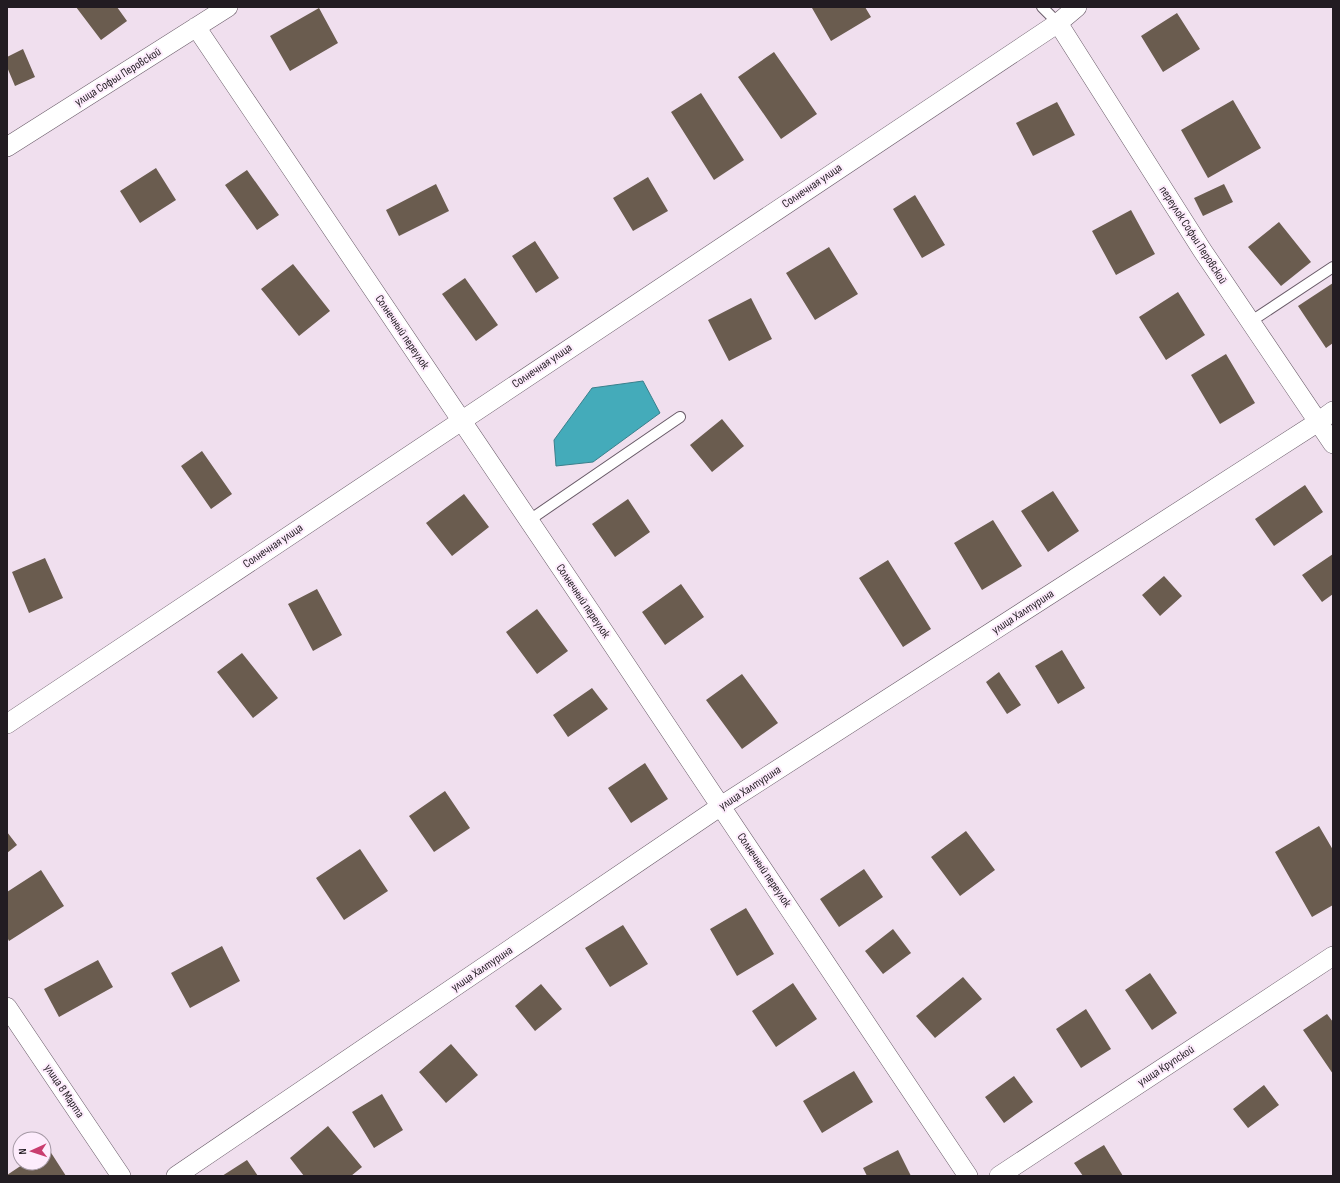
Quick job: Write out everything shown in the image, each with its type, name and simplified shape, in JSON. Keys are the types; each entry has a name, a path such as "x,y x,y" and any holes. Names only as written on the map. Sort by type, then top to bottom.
{"street":[{"name":"улица Софьи Перовской","path":"7,147 228,7"},
{"name":"Солнечная улица","path":"7,724 1058,23 1077,7"},
{"name":"переулок Софьи Перовской","path":"1058,23 1202,250 1250,322 1326,417 1333,444"},
{"name":"Солнечный переулок","path":"196,27 462,420 528,521 721,806 968,1176"},
{"name":"улица Халтурина","path":"176,1176 721,806 1326,417"},
{"name":"улица Крупской","path":"999,1176 1333,956"},
{"name":"улица 8 Марта","path":"7,1007 121,1176"}],"lane":[{"path":"1042,7 1058,23"},
{"path":"1250,322 1333,267"},
{"path":"528,521 680,417"}],"water":[{"path":"643,381 660,413 593,462 556,466 554,440 592,388"}],"building":[{"path":"76,7 117,7 127,21 101,40"},
{"path":"865,7 871,17 831,41 812,8"},
{"path":"319,8 338,43 290,71 270,36"},
{"path":"1177,13 1200,49 1163,72 1141,36"},
{"path":"23,49 35,77 15,86 7,67 7,57"},
{"path":"774,52 817,114 781,139 738,77"},
{"path":"701,93 744,160 714,180 671,112"},
{"path":"1233,100 1261,148 1208,178 1181,130"},
{"path":"1057,102 1075,135 1033,156 1016,123"},
{"path":"156,168 176,200 140,223 120,191"},
{"path":"247,170 279,215 257,230 225,185"},
{"path":"648,177 668,211 633,231 613,198"},
{"path":"436,184 449,211 399,236 386,210"},
{"path":"1224,184 1233,202 1203,216 1194,198"},
{"path":"915,195 945,245 922,258 893,209"},
{"path":"1131,210 1155,254 1116,275 1092,231"},
{"path":"1279,222 1311,262 1281,286 1248,247"},
{"path":"535,241 559,278 536,293 512,256"},
{"path":"829,247 858,294 815,320 786,273"},
{"path":"293,264 330,311 299,336 261,289"},
{"path":"465,278 498,325 476,341 442,294"},
{"path":"1333,283 1333,343 1326,348 1298,306"},
{"path":"1178,292 1205,335 1166,360 1139,317"},
{"path":"751,298 772,339 729,361 708,320"},
{"path":"1226,354 1255,403 1220,424 1191,375"},
{"path":"722,419 744,446 712,472 690,445"},
{"path":"202,451 232,494 211,509 181,466"},
{"path":"1305,485 1323,512 1274,546 1255,519"},
{"path":"1053,491 1079,531 1048,552 1021,511"},
{"path":"464,494 489,527 452,556 426,523"},
{"path":"628,499 650,532 615,557 592,524"},
{"path":"993,520 1022,566 982,590 954,543"},
{"path":"1333,554 1333,594 1322,602 1302,575"},
{"path":"45,558 63,598 29,613 12,572"},
{"path":"888,560 931,629 903,647 859,578"},
{"path":"1164,576 1182,596 1160,616 1142,595"},
{"path":"681,584 704,617 665,645 642,612"},
{"path":"317,589 342,635 313,651 288,604"},
{"path":"537,609 568,651 537,674 506,632"},
{"path":"1062,650 1085,688 1058,704 1035,666"},
{"path":"242,653 278,698 253,718 217,672"},
{"path":"999,672 1021,705 1007,714 986,682"},
{"path":"742,674 778,723 742,749 706,700"},
{"path":"592,688 608,709 568,737 553,715"},
{"path":"645,763 668,799 631,823 608,788"},
{"path":"445,791 470,828 434,852 409,816"},
{"path":"1319,826 1333,850 1333,905 1312,917 1275,852"},
{"path":"966,831 995,870 960,896 931,857"},
{"path":"7,832 17,845 7,853"},
{"path":"360,849 388,891 344,920 316,878"},
{"path":"864,869 883,897 839,927 820,899"},
{"path":"41,870 64,906 9,941 7,937 7,892"},
{"path":"746,908 774,954 737,976 710,929"},
{"path":"623,925 648,964 610,987 585,948"},
{"path":"893,929 911,953 883,974 865,951"},
{"path":"222,946 240,981 190,1008 171,973"},
{"path":"98,960 113,987 59,1017 44,989"},
{"path":"1150,973 1177,1013 1152,1030 1125,990"},
{"path":"963,977 982,999 935,1038 916,1016"},
{"path":"793,983 817,1019 776,1047 752,1011"},
{"path":"541,984 562,1009 535,1031 515,1006"},
{"path":"1086,1009 1111,1049 1081,1068 1056,1029"},
{"path":"1327,1014 1333,1022 1333,1074 1303,1030"},
{"path":"451,1044 478,1075 446,1103 419,1072"},
{"path":"854,1071 873,1102 822,1133 803,1101"},
{"path":"1014,1076 1033,1102 1004,1123 985,1097"},
{"path":"1264,1085 1279,1105 1248,1128 1233,1109"},
{"path":"382,1094 403,1130 374,1148 352,1112"},
{"path":"328,1126 362,1167 351,1176 304,1176 290,1158"},
{"path":"1104,1145 1123,1176 1083,1176 1074,1163"},
{"path":"898,1150 911,1176 867,1176 863,1168"},
{"path":"52,1154 66,1176 8,1176 7,1175 13,1171 52,1171"},
{"path":"247,1160 258,1176 222,1176"}]}
